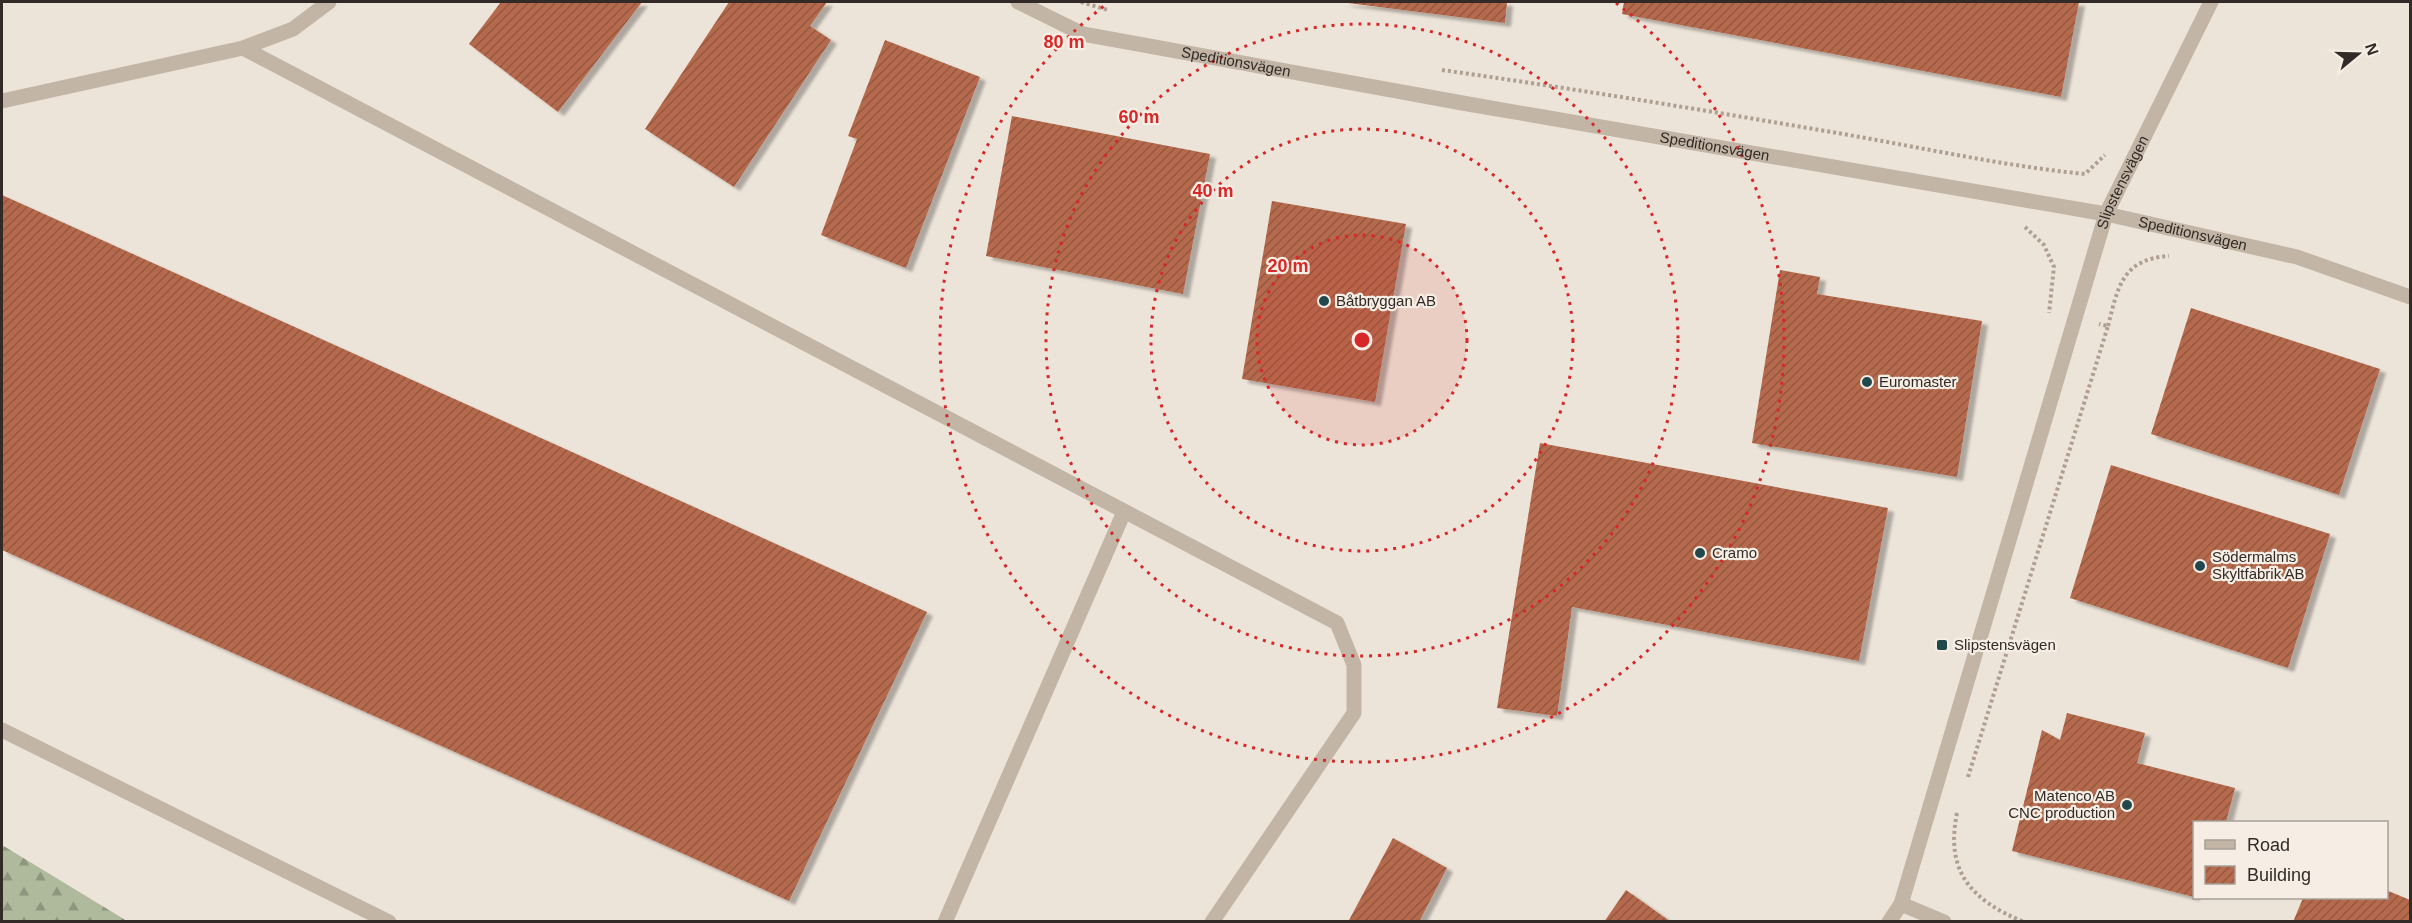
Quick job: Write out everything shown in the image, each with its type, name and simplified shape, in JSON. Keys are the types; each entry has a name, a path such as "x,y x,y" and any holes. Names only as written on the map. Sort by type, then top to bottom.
{"street":[{"path":"2,101 243,48 293,29 329,2"},
{"name":"Speditionsvägen","path":"1018,2 1083,34 1479,106 2106,214 2297,256 2410,297"},
{"name":"Slipstensvägen","path":"1889,921 1900,904 2106,214 2211,2"},
{"path":"243,48 1337,623 1354,665 1354,713 1212,921"},
{"path":"945,921 1124,512"},
{"path":"2,730 389,921"},
{"path":"1900,904 1944,921"}],"path":[{"path":"1080,2 1113,11"},
{"path":"1431,69 1631,97 1895,143 2017,167 2085,174 2110,150"},
{"path":"2108,326 2119,281 2141,260 2179,256"}],"green space":[{"path":"2,845 127,921 2,921"}],"building":[{"path":"501,2 642,2 558,112 469,44"},
{"path":"729,2 827,2 810,26 831,40 734,187 645,129"},
{"path":"1340,2 1507,2 1505,23"},
{"path":"1624,2 2079,2 2061,97 1622,14"},
{"path":"885,40 980,77 906,268 821,235 857,139 848,136"},
{"path":"1012,116 1210,154 1183,294 986,256"},
{"path":"2,195 927,612 789,901 2,550"},
{"name":"Båtbryggan AB","path":"1272,201 1406,224 1375,402 1242,379"},
{"name":"Euromaster","path":"1780,270 1820,277 1817,294 1982,321 1957,477 1752,443"},
{"path":"2191,308 2380,369 2339,495 2151,434"},
{"name":"Cramo","path":"1540,443 1888,508 1859,661 1572,607 1557,716 1497,708"},
{"name":"Södermalms Skyltfabrik AB","path":"2111,465 2330,534 2288,668 2070,598"},
{"name":"Matenco AB CNC production","path":"2067,713 2145,733 2137,763 2235,788 2226,821 2193,821 2193,897 2012,851 2042,730 2060,740"},
{"path":"1393,838 1447,868 1419,922 1348,922"},
{"path":"1626,890 1671,922 1604,922"},
{"path":"2388,891 2410,900 2410,922 2293,922 2303,899 2388,899"}],"place":[{"name":"Båtbryggan AB","path":"1324,301"},
{"name":"Euromaster","path":"1867,382"},
{"name":"Cramo","path":"1700,553"},
{"name":"Södermalms Skyltfabrik AB","path":"2200,566"},
{"name":"Slipstensvägen","path":"1942,645"},
{"name":"Matenco AB CNC production","path":"2127,805"}]}
